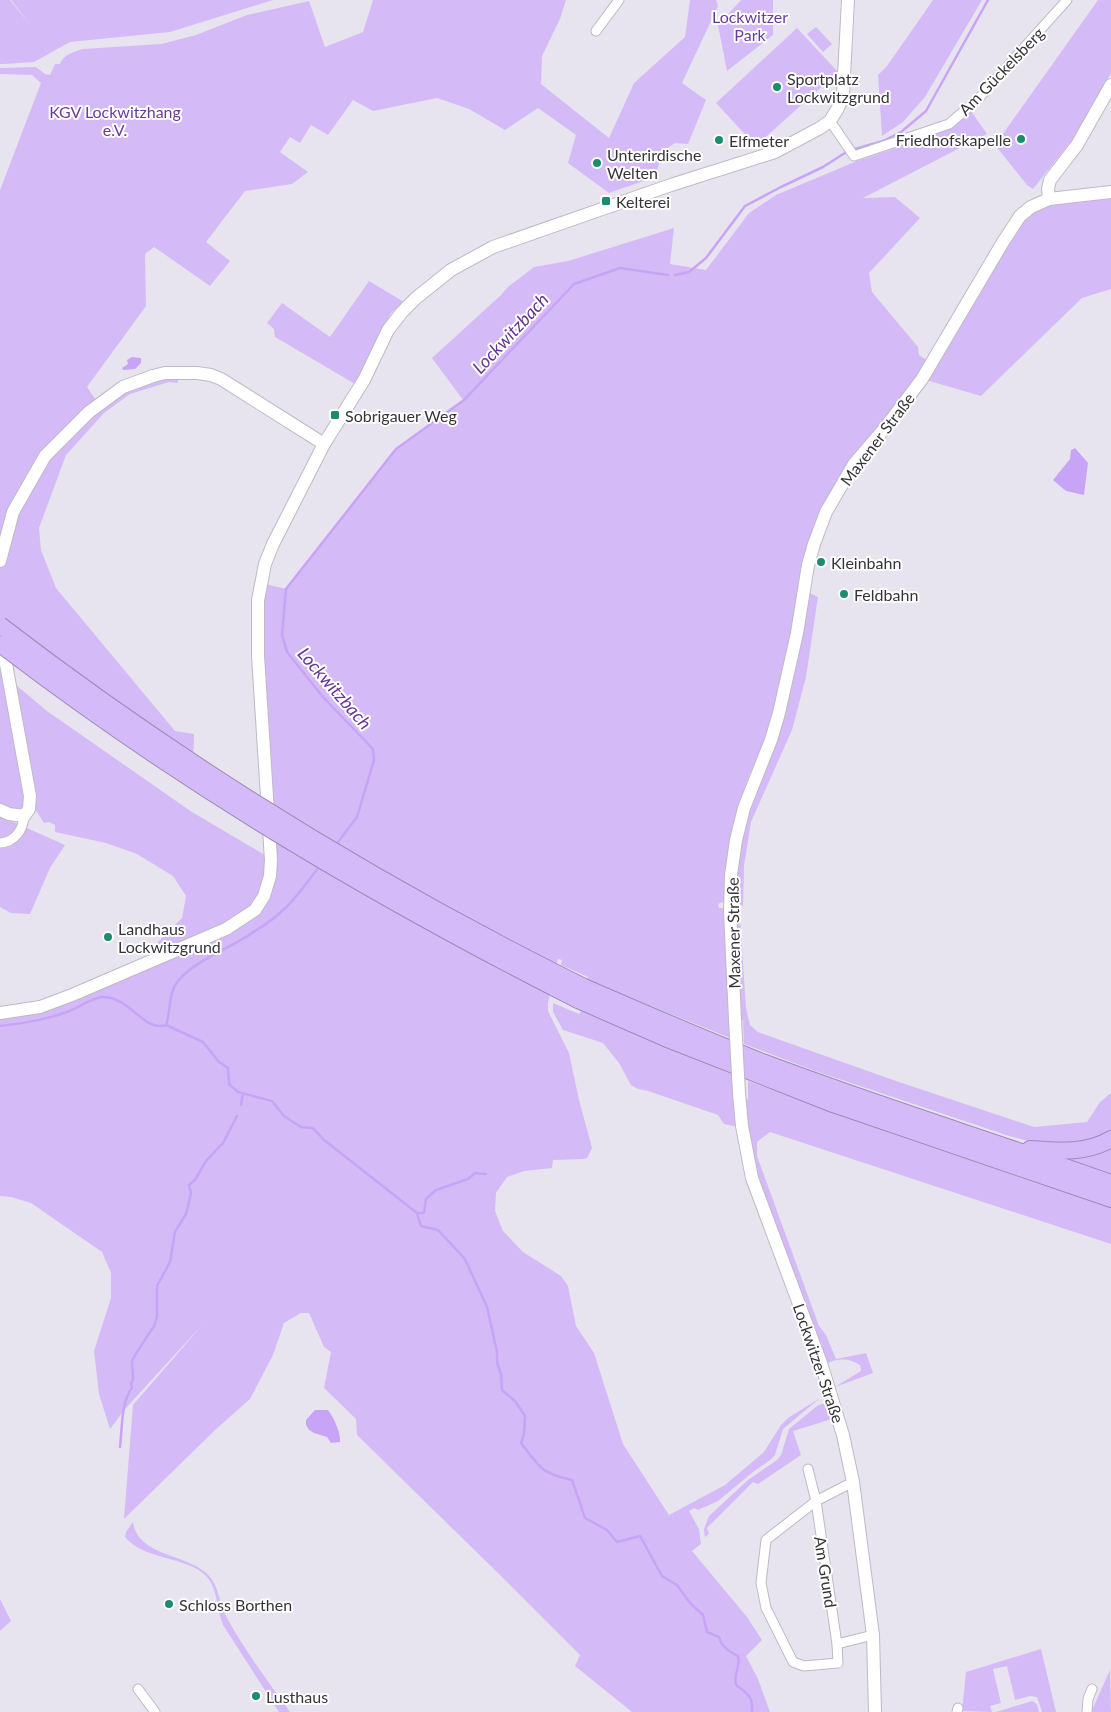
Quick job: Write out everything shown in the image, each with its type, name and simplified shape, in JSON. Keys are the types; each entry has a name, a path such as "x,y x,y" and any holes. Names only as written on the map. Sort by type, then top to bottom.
{"highway":[{"path":"0,625 80,686 210,775 265,810 581,993 672,1025 766,1063 884,1106 1111,1183"},
{"path":"0,644 60,690 128,738 246,815 407,910 581,993 665,1038 833,1104 1111,1199"},
{"path":"1002,1146 1061,1151 1082,1150 1111,1139"}],"street":[{"path":"596,31 619,0"},
{"path":"0,1013 40,1007 217,933 255,910 264,896 270,876 271,860 258,656 258,600 265,564 273,544 324,444 364,380 388,330 402,312 416,298 451,270 493,247 671,185 764,156 790,145 830,121 843,95 848,0"},
{"name":"Am Gückelsberg","path":"830,121 854,156 949,124 978,98 1067,0"},
{"path":"1111,85 1077,145 1050,180 1048,189 1049,198 1111,192"},
{"name":"Maxener Straße","path":"735,1020 730,911 731,875 736,840 744,808 771,740 779,713 797,633 808,565 826,512 854,464 885,428 922,379 1020,216 1031,207 1049,198"},
{"path":"0,561 13,512 45,456 89,412 111,395 136,382 165,373 211,375 221,379 324,444"},
{"path":"0,634 30,796 29,810 24,816 19,834 8,843 0,843"},
{"path":"0,810 9,814 24,816"},
{"name":"Lockwitzer Straße","path":"735,1020 742,1126 752,1178 825,1376 843,1435 853,1482 873,1635 875,1712"},
{"name":"Am Grund","path":"808,1469 816,1501 838,1662 804,1666 793,1662 766,1608 761,1584 766,1540 816,1501 853,1482"},
{"path":"837,1644 873,1635"},
{"path":"138,1689 155,1712"},
{"path":"1087,1712 1088,1699 1092,1690"}],"green space":[{"path":"0,0 10,0 31,26 11,0 273,0 170,32 70,42 34,62 0,64"},
{"name":"KGV Lockwitzhang e.V.","path":"373,0 566,0 560,19 542,56 541,84 609,138 634,83 685,37 690,0 716,0 718,6 682,83 706,100 688,144 675,143 663,151 655,177 609,193 568,163 576,135 538,108 505,130 469,109 437,98 373,111 353,100 328,135 311,125 300,143 290,137 280,152 308,172 292,184 245,191 206,242 230,261 210,286 154,247 145,254 146,306 87,387 100,406 123,390 173,376 178,376 178,383 169,382 130,394 104,413 66,455 39,528 41,550 56,588 175,731 194,734 193,766 0,625 0,190 41,83 32,75 0,74 0,68 36,67 45,74 50,75 55,64 60,64 72,52 83,49 161,44 196,35 247,15 309,1 325,47 363,32"},
{"name":"Lockwitzer Park","path":"741,0 773,0 773,35 727,71 718,25"},
{"path":"933,0 982,0 925,97 903,122 882,136 878,75 887,66"},
{"path":"1098,0 1111,0 1111,73 1072,140 1033,189 1027,185 995,145"},
{"path":"816,27 832,44 823,52 807,34"},
{"name":"Sportplatz Lockwitzgrund","path":"797,28 838,72 756,146 716,103"},
{"path":"971,111 987,134 863,198 895,197 920,218 869,273 872,292 918,347 919,355 928,361 823,511 812,532 803,567 791,637 768,736 750,773 738,806 726,868 725,899 718,904 719,908 723,908 726,911 730,1038 587,980 588,977 561,965 562,960 558,959 548,1003 548,1011 569,1053 592,1148 587,1158 553,1160 552,1168 524,1171 507,1177 496,1193 495,1211 503,1231 523,1252 561,1276 568,1286 576,1326 594,1353 623,1444 669,1515 725,1485 764,1452 781,1425 788,1418 820,1398 783,1429 775,1455 770,1460 718,1501 698,1510 694,1508 689,1511 699,1529 701,1544 692,1551 747,1617 762,1640 746,1656 758,1679 770,1712 632,1712 575,1666 580,1655 357,1435 356,1419 324,1388 331,1352 324,1347 309,1313 301,1313 284,1323 273,1355 250,1399 214,1431 124,1519 133,1405 203,1324 125,1409 110,1429 99,1394 94,1351 111,1298 111,1273 102,1252 31,1203 0,1196 0,1018 157,964 267,899 261,621 265,584 286,589 396,449 463,400 432,358 508,287 534,267 568,261 674,228 670,264 706,270 749,213 776,195 857,161 920,140 951,127"},
{"path":"1111,196 1111,289 1082,298 981,396 926,380 1025,217 1048,203"},
{"path":"369,281 404,302 391,313 355,384 275,337 274,329 267,323 282,303 330,337"},
{"path":"807,592 818,597 806,677 792,730 751,822 744,866 743,906 734,901 739,842"},
{"path":"0,670 6,676 26,807 19,811 0,807"},
{"path":"16,685 47,711 192,812 265,855 262,888 252,904 242,914 214,931 156,956 153,950 156,944 182,918 186,896 173,876 137,854 106,843 55,832 55,825 49,822 44,823 35,809"},
{"path":"0,816 65,845 50,868 30,914 11,913 0,907"},
{"path":"740,918 746,1008 750,1025 758,1032 1034,1127 1087,1122 1100,1102 1111,1093 1111,1135 1106,1138 1047,1146 1009,1136 815,1071 744,1044 743,1020 740,1020 736,919"},
{"path":"553,1003 579,1014 581,1011 732,1074 738,1127 724,1124 718,1115 631,1085 619,1063 603,1043 563,1030 553,1012"},
{"path":"748,1081 899,1136 1111,1208 1111,1244 770,1132 757,1142 757,1156 819,1326 826,1335 836,1359 866,1353 873,1373 835,1387 861,1371 860,1365 843,1360 826,1364 825,1362 822,1344 815,1333 760,1189 748,1134 745,1100 748,1099"},
{"path":"1111,1144 1111,1175 1061,1157"},
{"path":"827,1403 832,1419 793,1431 801,1455 758,1484 753,1482 707,1528 709,1534 705,1537 704,1529 709,1516 748,1480 777,1460 781,1455 789,1429 817,1406"},
{"path":"133,1522 136,1533 152,1548 196,1566 210,1576 216,1587 223,1610 240,1641 290,1712 279,1712 223,1625 215,1591 210,1581 203,1573 193,1567 145,1551 134,1545 125,1537"},
{"path":"0,1599 11,1621 0,1631"},
{"path":"1041,1649 1056,1712 1042,1712 1037,1697 1030,1696 1015,1700 1007,1666 993,1669 1001,1703 990,1706 992,1712 962,1711 966,1672"},
{"path":"1110,1670 1111,1712 1092,1712 1092,1710"},
{"path":"1032,1701 1037,1704 1039,1712 996,1712"}],"shaded area":[{"path":"132,357 141,358 141,363 135,369 123,370 122,368 128,364 127,360"},
{"path":"1075,448 1088,463 1084,495 1066,491 1053,480 1070,459 1071,450"},
{"path":"315,1410 328,1410 337,1426 340,1442 331,1443 327,1437 309,1430 306,1420"}],"waterway":[{"name":"Lockwitzbach","path":"675,275 689,272 706,258 745,206 823,167 848,151 883,141 901,132 926,111 988,0"},
{"name":"Lockwitzbach","path":"335,846 357,817 374,760 373,749 323,697 287,652 282,635 286,589 396,449 464,400 574,284 620,268 668,275"},
{"name":"Lockwitzbach","path":"0,1026 50,1017 102,997 112,998 121,1002 151,1024 158,1026 166,1025 171,997 178,981 194,966 246,937 273,919 293,900 320,866"},
{"path":"166,1025 203,1042 219,1062 228,1068 229,1084 238,1092 272,1101 284,1116 301,1127 313,1128 324,1140 417,1213 421,1226 438,1230 465,1259 487,1307 501,1374 502,1390 515,1401 525,1416 524,1434 521,1443 532,1458 547,1472 572,1480 585,1518 607,1530 617,1542 640,1536 662,1576 677,1585 690,1603 703,1615 707,1632 719,1637 724,1647 738,1656 739,1664 735,1681 736,1685 751,1699 752,1712"},
{"path":"241,1105 243,1093"},
{"path":"120,1447 124,1408 132,1388 132,1361 154,1326 157,1317 157,1286 170,1262 175,1232 186,1214 191,1193 189,1185 195,1180 206,1161 223,1143 237,1116"},
{"path":"417,1213 424,1213 426,1199 436,1190 468,1179 475,1173 486,1174"}],"place":[{"name":"Sportplatz Lockwitzgrund","path":"777,87"},
{"name":"Friedhofskapelle","path":"1021,139"},
{"name":"Elfmeter","path":"719,140"},
{"name":"Unterirdische Welten","path":"597,163"},
{"name":"Kelterei","path":"606,201"},
{"name":"Sobrigauer Weg","path":"335,415"},
{"name":"Kleinbahn","path":"821,562"},
{"name":"Feldbahn","path":"844,594"},
{"name":"Landhaus Lockwitzgrund","path":"108,937"},
{"name":"Schloss Borthen","path":"169,1604"},
{"name":"Lusthaus","path":"256,1696"}]}
